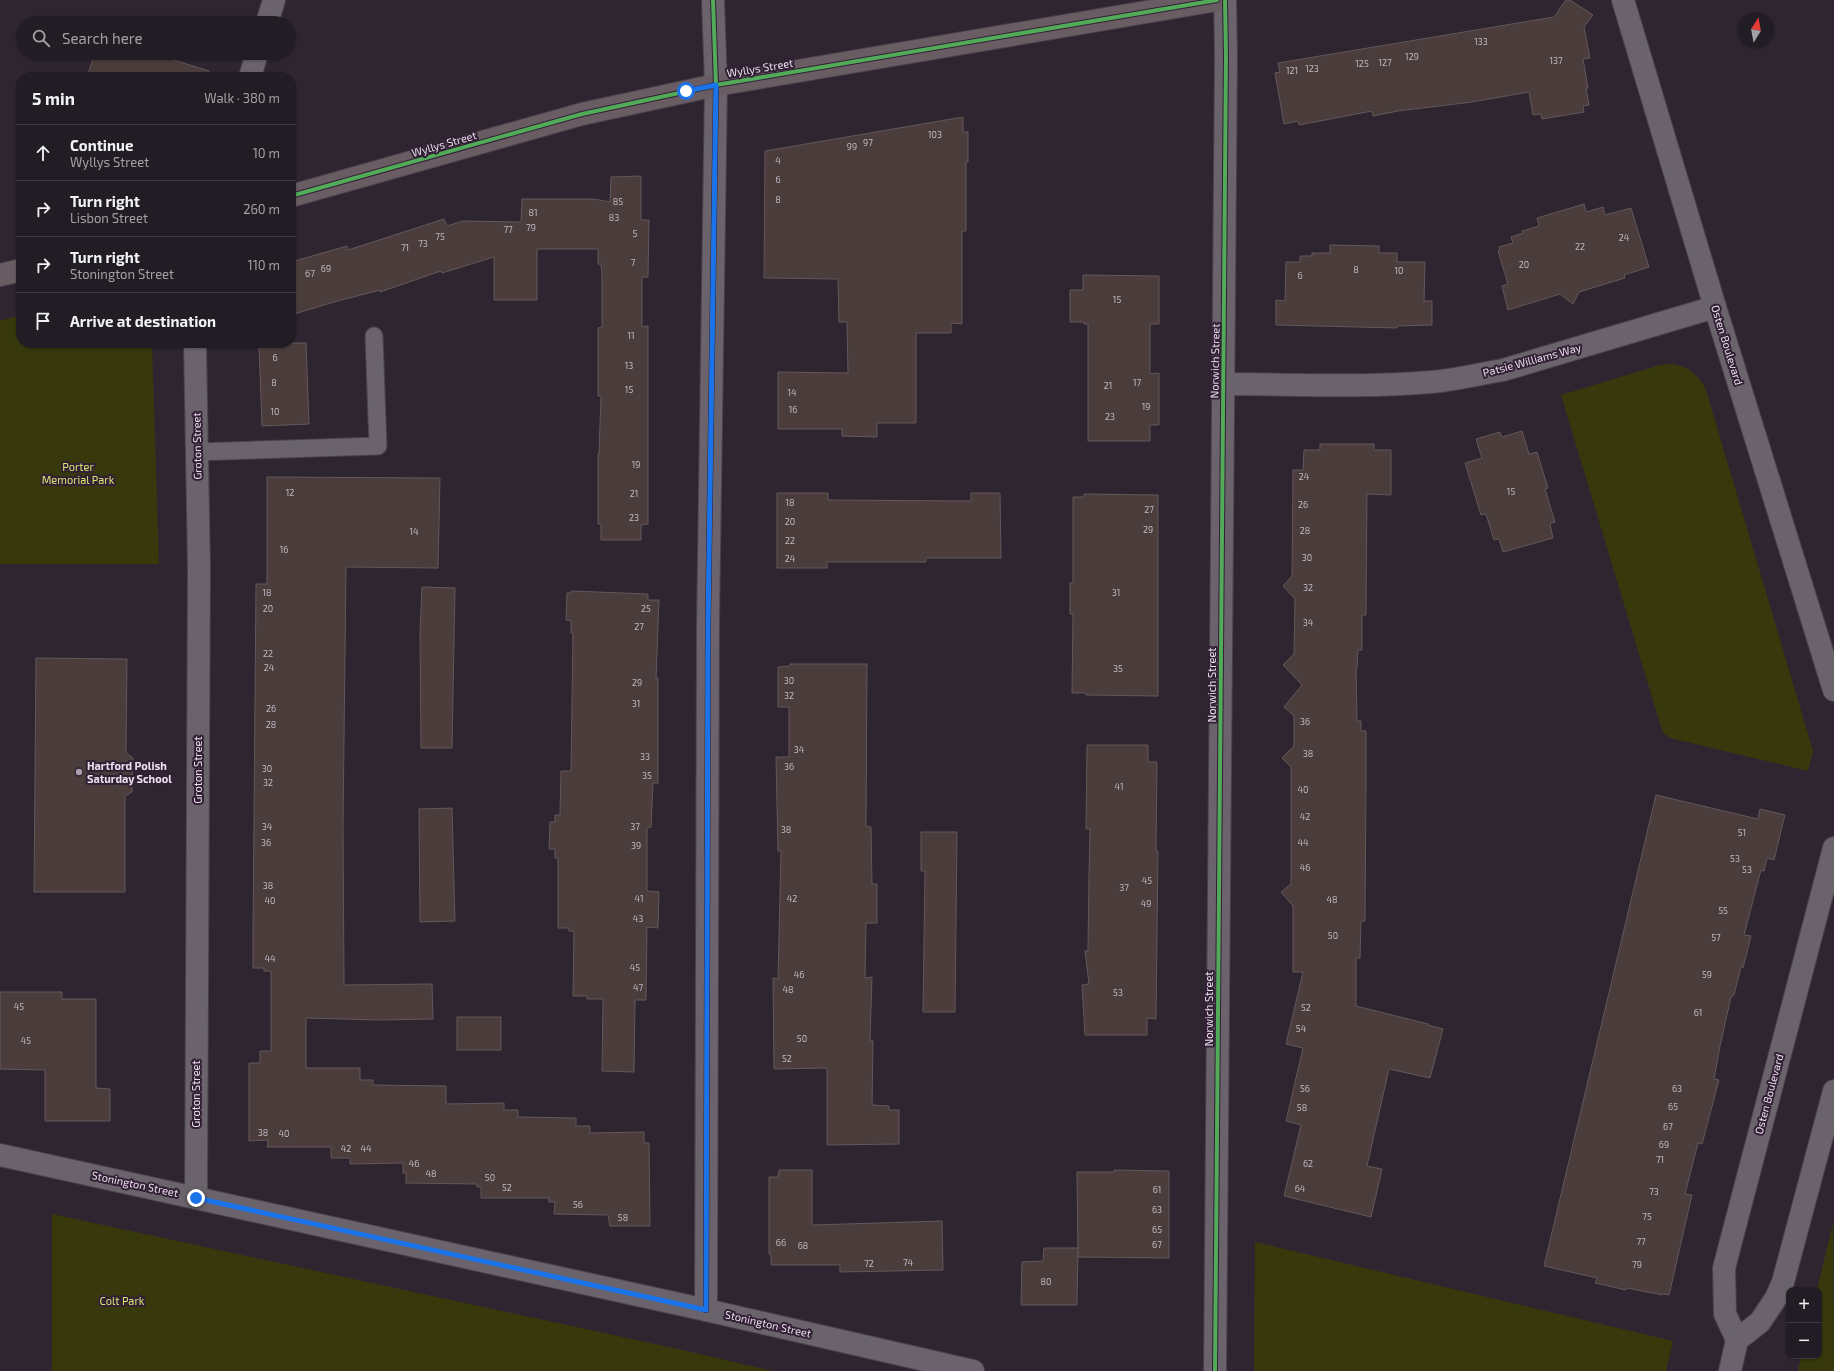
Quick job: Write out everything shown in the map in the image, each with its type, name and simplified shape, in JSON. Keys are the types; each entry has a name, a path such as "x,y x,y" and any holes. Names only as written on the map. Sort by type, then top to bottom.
{"main road":[{"name":"Wyllys Street","path":"296,195 582,114 716,85 1217,0"},
{"path":"0,275 16,271"}],"street":[{"path":"269,16 274,0"},
{"path":"706,1310 708,624 716,85 713,0"},
{"name":"Norwich Street","path":"1216,1371 1224,384 1225,0"},
{"name":"Osten Boulevard","path":"1623,0 1715,307 1834,690"},
{"path":"251,72 255,60"},
{"name":"Patsie Williams Way","path":"1224,384 1385,384 1432,382 1503,370 1715,307"},
{"name":"Groton Street","path":"195,348 199,576 196,1198"},
{"name":"Osten Boulevard","path":"1737,1340 1725,1314 1724,1268 1834,848"},
{"path":"1730,1371 1737,1340 1760,1322 1776,1298 1783,1282 1834,1091"},
{"name":"Stonington Street","path":"0,1155 706,1310 973,1371"}],"lane":[{"path":"197,452 378,446 374,336"}],"green space":[{"name":"Porter Memorial Park","path":"16,316 16,348 152,348 159,564 0,564 0,321"},
{"path":"1672,364 1688,369 1692,372 1700,380 1706,390 1813,751 1808,771 1670,738 1663,733 1561,395 1660,365"},
{"name":"Colt Park","path":"52,1214 678,1349 773,1371 52,1371"},
{"path":"1833,1223 1834,1371 1798,1371 1800,1359 1822,1359 1822,1287 1818,1287"},
{"path":"1255,1242 1673,1341 1666,1371 1254,1371"}],"building":[{"path":"1566,0 1570,0 1593,15 1584,27 1590,58 1583,59 1588,88 1586,88 1589,105 1583,106 1584,112 1542,119 1541,114 1533,115 1529,92 1472,102 1398,111 1373,116 1372,111 1299,125 1298,121 1284,124 1275,73 1280,72 1278,63 1554,17"},
{"path":"93,60 174,60 209,71 209,72 89,72"},
{"path":"963,117 963,132 968,132 968,162 966,162 966,231 962,231 962,324 951,323 951,333 916,333 916,423 877,423 877,437 842,436 842,429 778,429 778,372 848,373 847,322 839,322 838,279 764,278 765,151"},
{"path":"641,176 641,220 649,220 648,277 642,277 642,327 648,326 648,524 641,525 641,540 601,540 601,524 598,524 598,454 601,396 598,396 598,328 602,327 602,276 601,264 598,264 598,249 537,249 537,300 494,300 494,257 442,273 441,271 380,292 380,290 296,313 296,261 347,246 348,250 444,219 447,226 463,221 521,222 522,199 594,199 610,202 611,177"},
{"path":"1584,204 1586,212 1603,207 1605,215 1631,208 1649,267 1624,275 1625,278 1579,292 1573,304 1560,294 1508,310 1502,286 1508,284 1498,251 1500,250 1499,247 1513,243 1511,237 1523,233 1522,231 1539,226 1537,218"},
{"path":"1330,245 1379,246 1379,253 1397,253 1397,262 1425,262 1424,301 1432,301 1432,325 1397,326 1397,328 1276,325 1276,300 1285,301 1286,262 1300,262 1300,256 1312,256 1312,253 1330,253"},
{"path":"1083,275 1159,276 1159,324 1150,324 1150,374 1159,373 1159,425 1150,425 1150,441 1088,441 1088,324 1084,324 1084,322 1070,322 1070,290 1083,290"},
{"path":"296,343 306,343 309,424 262,426 259,348 296,348"},
{"path":"1522,431 1529,454 1537,452 1548,488 1545,489 1555,522 1550,524 1553,538 1503,552 1499,539 1494,540 1486,514 1481,515 1465,463 1482,458 1476,439 1500,432 1502,437"},
{"path":"1320,444 1374,444 1374,450 1391,450 1391,495 1367,494 1366,615 1362,615 1362,650 1358,650 1356,668 1357,721 1361,721 1361,731 1366,731 1366,782 1365,921 1361,921 1360,958 1356,958 1356,1006 1443,1029 1430,1078 1389,1069 1367,1166 1382,1169 1371,1217 1284,1196 1301,1125 1286,1121 1303,1048 1286,1044 1303,972 1293,972 1293,906 1281,892 1291,884 1291,767 1282,758 1294,746 1294,716 1284,707 1302,685 1283,665 1294,654 1295,599 1283,586 1292,576 1293,470 1303,470 1304,450 1320,450"},
{"path":"267,477 440,478 438,568 346,567 343,825 344,985 432,984 433,1019 378,1020 306,1018 306,1068 360,1068 360,1080 373,1080 373,1085 446,1086 446,1104 504,1103 504,1110 518,1110 518,1117 576,1118 576,1126 590,1126 590,1133 644,1132 644,1143 649,1143 650,1226 610,1226 608,1215 554,1214 555,1202 549,1202 549,1198 481,1198 481,1187 477,1187 477,1184 406,1183 406,1173 403,1173 403,1163 350,1164 350,1158 331,1158 331,1147 267,1147 268,1140 249,1141 249,1063 260,1063 260,1051 271,1051 271,971 264,971 264,968 253,968 256,584 267,584"},
{"path":"777,493 828,493 828,500 971,501 971,493 1000,493 1001,558 926,558 926,562 827,562 827,568 777,568"},
{"path":"1084,494 1158,495 1158,696 1086,695 1086,693 1072,693 1073,614 1070,614 1070,583 1073,583 1073,497 1084,497"},
{"path":"422,587 455,588 452,748 421,748 420,634"},
{"path":"571,591 648,594 648,600 659,600 656,678 658,678 658,783 653,783 651,827 647,828 647,891 659,892 658,928 647,927 646,1000 635,1000 634,1072 602,1071 603,999 587,999 587,996 573,996 574,931 569,931 569,928 558,928 558,858 555,858 555,849 549,849 550,822 555,822 555,815 560,815 561,771 571,771 573,633 571,633 571,621 566,620 567,593 571,593"},
{"path":"36,658 127,659 126,753 133,758 132,792 125,796 125,892 34,892"},
{"path":"790,664 867,664 866,826 871,827 872,884 877,884 877,923 866,923 865,978 872,977 870,1041 873,1041 872,1105 889,1106 889,1110 899,1110 899,1144 827,1145 827,1068 774,1069 773,978 778,979 781,851 778,851 776,757 789,757 789,707 778,707 778,667 790,666"},
{"path":"1087,745 1148,745 1148,762 1157,762 1156,851 1158,851 1156,1019 1147,1018 1147,1035 1085,1035 1082,985 1089,984 1085,951 1088,951 1090,829 1086,829"},
{"path":"1656,795 1758,819 1760,809 1785,815 1774,860 1767,858 1764,871 1761,870 1744,935 1751,936 1743,968 1741,967 1734,995 1731,997 1720,1046 1714,1079 1719,1080 1702,1144 1698,1143 1685,1194 1692,1195 1669,1295 1627,1288 1626,1290 1595,1283 1597,1278 1544,1266"},
{"path":"452,808 455,921 420,922 419,809"},
{"path":"921,832 957,832 955,1012 923,1012 925,871 921,871"},
{"path":"0,992 62,992 62,999 96,999 96,1088 110,1089 110,1121 45,1121 45,1070 0,1069"},
{"path":"457,1017 501,1017 501,1050 457,1050"},
{"path":"779,1170 812,1170 812,1225 942,1221 943,1270 840,1272 840,1265 771,1265 771,1255 769,1254 769,1177 778,1177"},
{"path":"1114,1170 1169,1171 1169,1258 1078,1257 1077,1172 1114,1172"},
{"path":"1044,1248 1078,1248 1077,1305 1021,1305 1022,1262 1043,1261"}],"cycle path":[{"path":"706,1310 708,624 716,85 713,0"},
{"path":"296,195 582,114 716,85 1217,0"},
{"path":"1215,1371 1226,55 1225,0"}],"place":[{"name":"Hartford Polish Saturday School","path":"79,772"}],"route":[{"path":"196,1198 706,1310 708,624 716,85 686,91"}]}
